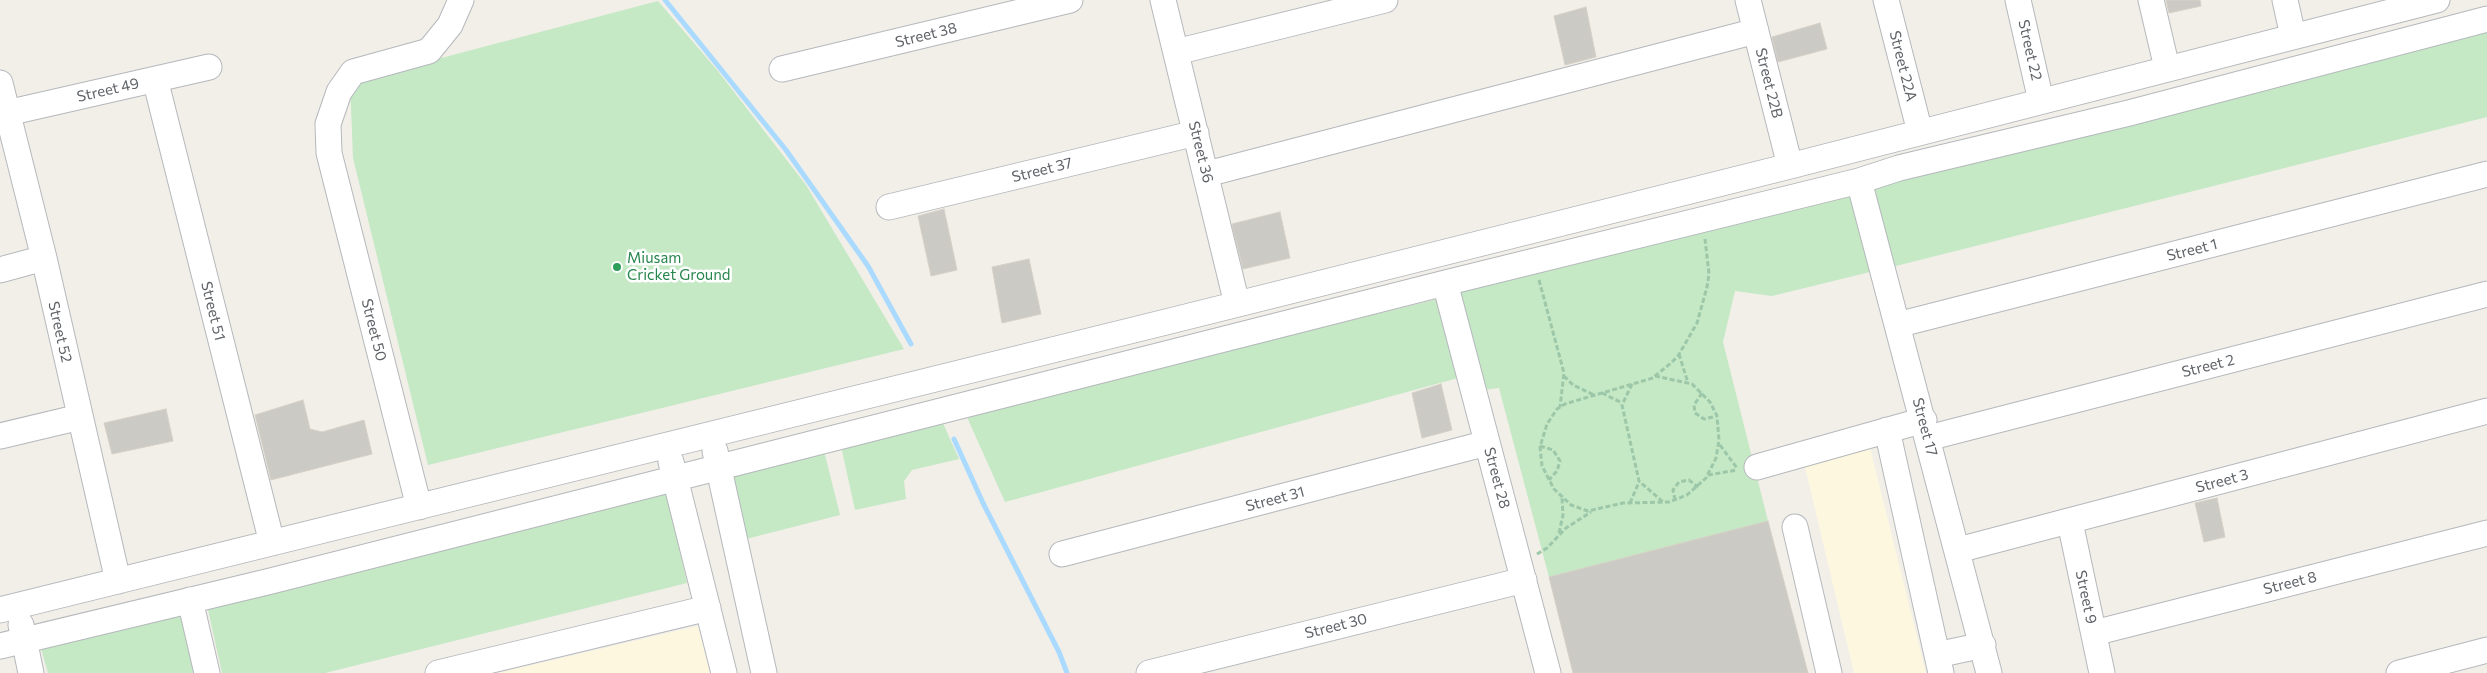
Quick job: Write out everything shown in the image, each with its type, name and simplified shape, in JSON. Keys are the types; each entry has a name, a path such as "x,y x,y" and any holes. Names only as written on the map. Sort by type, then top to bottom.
{"street":[{"name":"Street 50","path":"419,507 329,153 328,124 339,92 353,72 430,51 450,25 461,0"},
{"name":"Street 38","path":"782,69 1070,0"},
{"name":"Street 36","path":"1162,0 1207,174 1237,304"},
{"path":"1176,52 1385,0"},
{"name":"Street 22B","path":"1748,0 1790,166"},
{"name":"Street 22A","path":"1886,0 1920,132"},
{"name":"Street 22","path":"2018,0 2041,101"},
{"path":"2151,0 2167,68"},
{"path":"2285,0 2293,36"},
{"path":"30,673 12,643 9,608 1790,166 2425,1"},
{"path":"12,643 675,479 1534,260 1859,181 1899,168 2107,118 2487,19"},
{"path":"1207,174 1756,31"},
{"name":"Street 49","path":"7,113 208,67"},
{"name":"Street 51","path":"155,79 272,543"},
{"name":"Street 52","path":"0,83 44,258 118,581"},
{"path":"2100,86 2107,118"},
{"name":"Street 37","path":"889,207 1196,133"},
{"name":"Street 1","path":"1897,325 2487,174"},
{"name":"Street 17","path":"1859,181 1989,673"},
{"path":"1681,193 1694,221"},
{"path":"0,270 44,258"},
{"path":"1320,283 1326,313"},
{"name":"Street 28","path":"1445,283 1548,673"},
{"name":"Street 2","path":"1757,467 1887,430 1926,429 2487,294"},
{"name":"Street 3","path":"1958,550 2487,411"},
{"path":"0,436 80,417"},
{"path":"1887,430 1939,664 1983,645"},
{"path":"713,434 717,468 764,673"},
{"name":"Street 31","path":"1062,554 1487,443"},
{"path":"668,445 724,673"},
{"name":"Street 9","path":"2070,522 2102,673"},
{"path":"1796,526 1829,673"},
{"name":"Street 8","path":"2094,633 2487,533"},
{"name":"Street 30","path":"1149,673 1522,572"},
{"path":"190,600 207,673"},
{"path":"438,673 708,608"},
{"path":"2399,673 2487,650"}],"path":[{"path":"1560,407 1655,376 1679,354 1696,323 1707,287 1708,261 1694,221"},
{"path":"1534,260 1564,376 1560,407 1547,424 1540,446 1542,466 1549,480 1562,496 1580,510 1593,510 1630,503 1675,500 1698,487 1708,475 1719,444 1717,416 1702,393 1688,383 1655,376"},
{"path":"1679,354 1681,368 1688,383"},
{"path":"1564,376 1573,385 1594,395"},
{"path":"1630,503 1639,481 1622,403 1632,384"},
{"path":"1602,393 1622,403"},
{"path":"1702,393 1694,405 1695,413 1704,419 1717,416"},
{"path":"1708,475 1739,470 1719,444"},
{"path":"1540,446 1553,450 1560,460 1556,471 1549,480"},
{"path":"1675,500 1674,490 1678,482 1689,480 1698,487"},
{"path":"1639,481 1664,502"},
{"path":"1559,534 1562,496"},
{"path":"1522,572 1559,534 1593,510"}],"shaded area":[{"path":"1870,448 1926,673 1854,673 1805,467"},
{"path":"698,626 710,673 498,673"}],"green space":[{"name":"Miusam Cricket Ground","path":"658,1 717,70 806,185 904,349 428,465 353,158 350,82"},
{"path":"2487,32 2487,117 1892,267 1873,187"},
{"path":"1850,189 1870,272 1772,296 1735,291 1723,342 1768,521 1549,577 1499,388 1483,390 1459,292"},
{"path":"1442,298 1458,378 1005,502 966,415"},
{"path":"942,421 959,459 912,470 904,481 906,499 855,510 841,446"},
{"path":"824,451 840,515 742,540 727,474"},
{"path":"666,490 687,583 325,673 222,673 207,605"},
{"path":"188,610 202,673 48,673 40,645"}],"building":[{"path":"2166,0 2200,0 2201,6 2169,13"},
{"path":"1586,7 1596,57 1565,65 1554,16"},
{"path":"1820,23 1827,49 1778,62 1772,37"},
{"path":"944,209 957,270 931,276 918,216"},
{"path":"1280,212 1290,258 1243,269 1232,224"},
{"path":"1029,259 1041,314 1002,323 992,267"},
{"path":"1441,384 1452,430 1422,438 1412,393"},
{"path":"303,400 310,429 322,432 364,420 372,454 271,480 255,415"},
{"path":"166,409 173,441 112,454 104,423"},
{"path":"2217,498 2225,537 2204,542 2195,503"},
{"path":"1768,521 1808,673 1573,673 1549,577"}],"waterway":[{"path":"665,0 786,150 868,266 911,344"},
{"path":"954,439 983,503 1059,652 1067,673"}],"place":[{"name":"Miusam Cricket Ground","path":"617,267"}]}
